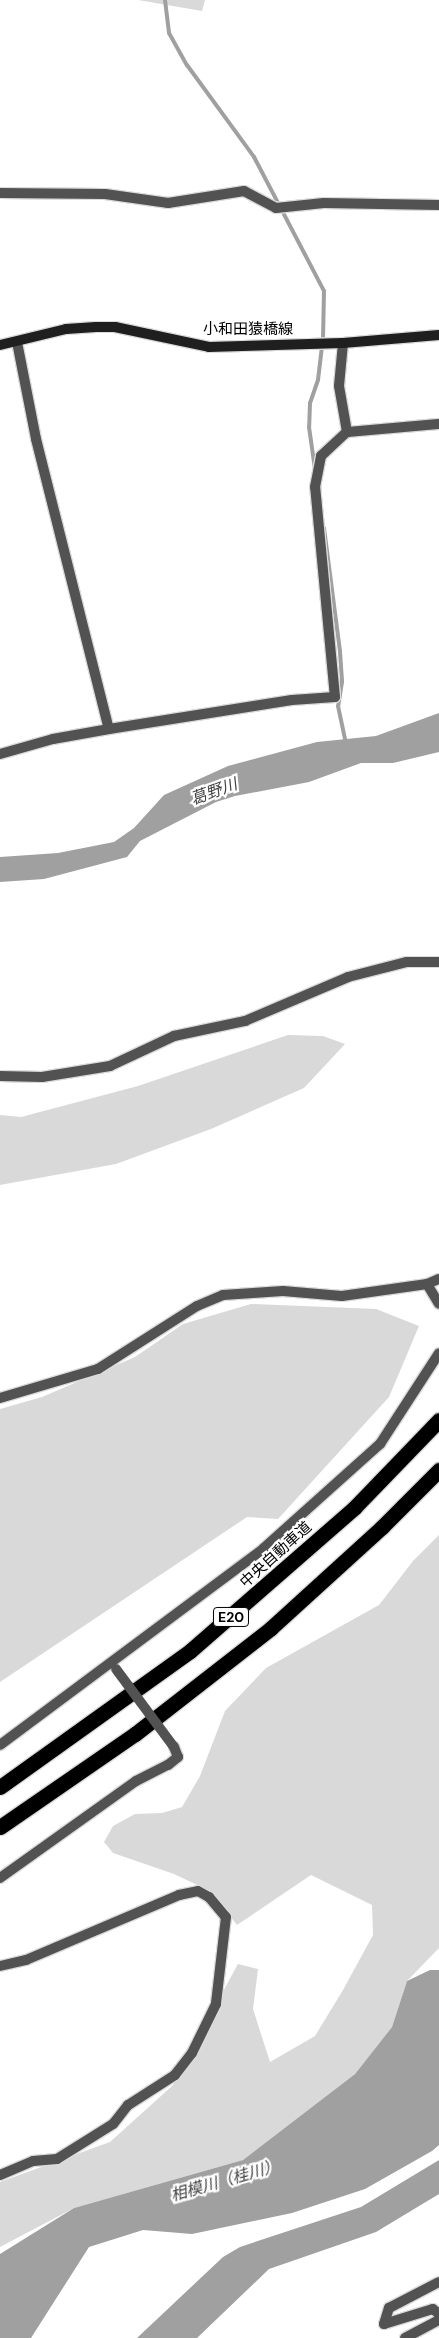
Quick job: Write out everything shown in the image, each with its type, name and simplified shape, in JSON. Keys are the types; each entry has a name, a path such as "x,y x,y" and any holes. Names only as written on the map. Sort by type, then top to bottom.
{"highway":[{"name":"中央自動車道","path":"0,1787 121,1704 205,1639 348,1513 439,1420"},
{"name":"E20","path":"0,1827 135,1734 271,1628 382,1527 439,1470"}],"main road":[{"name":"小和田猿橋線","path":"0,345 66,329 96,327 115,327 209,347 343,344 439,335"}],"street":[{"path":"0,193 105,194 168,202 244,191 278,208 290,205 439,206"},
{"path":"17,342 36,439 109,729"},
{"path":"343,344 339,386 347,432"},
{"path":"0,754 53,739 109,729 272,703 335,697 315,487 322,456 347,432 439,424"},
{"path":"0,1076 42,1078 110,1066 174,1036 245,1021 348,977 407,962 439,962"},
{"path":"0,1398 98,1369 197,1306 223,1295 275,1291 342,1296 427,1284 439,1279"},
{"path":"427,1284 439,1304"},
{"path":"0,1745 113,1665 264,1548 380,1444 439,1353"},
{"path":"0,1878 136,1781 168,1765 178,1757 174,1747 113,1665"},
{"path":"0,1966 26,1960 179,1895 198,1891 209,1897 226,1917 216,2004 192,2053 175,2075 128,2106 113,2124 57,2159 32,2161 0,2175"},
{"path":"439,2282 389,2308 384,2324 433,2308 439,2314"},
{"path":"405,2338 439,2320"}],"shaded area":[{"path":"138,0 205,0 202,11"},
{"path":"288,1035 323,1036 345,1044 304,1088 211,1129 116,1164 0,1185 0,1115 21,1117 138,1086"},
{"path":"251,1304 376,1309 419,1326 389,1397 278,1519 247,1517 0,1682 0,1409 42,1397 135,1357 183,1324"},
{"path":"439,1535 439,1948 407,1981 392,2027 355,2074 243,2160 74,2208 0,2247 0,2182 110,2142 172,2086 201,2049 221,1995 238,1964 258,1969 253,2009 270,2062 315,2036 373,1935 372,1905 311,1875 237,1925 210,1891 174,1874 113,1853 104,1842 113,1826 135,1814 162,1813 182,1807 200,1776 225,1711 266,1668 379,1605 413,1561"}],"water":[{"name":"葛野川","path":"439,713 439,752 393,763 361,763 309,782 235,796 216,802 140,841 127,857 44,879 0,882 0,857 58,853 114,842 134,828 164,795 228,766 317,742 376,736"},
{"name":"相模川（桂川）","path":"430,1970 439,1970 439,2145 432,2151 365,2189 292,2213 192,2234 143,2230 89,2247 31,2338 0,2338 0,2254 74,2208 243,2160 355,2074 392,2027 407,1981"},
{"path":"439,2160 439,2194 376,2232 269,2269 197,2338 137,2338 223,2257 240,2247 361,2207"}],"waterway":[{"path":"165,0 169,33 187,65 254,157 324,291 323,338 318,380 310,403 309,427 315,469"},
{"path":"324,528 340,652 342,682 338,706 346,743"}]}
